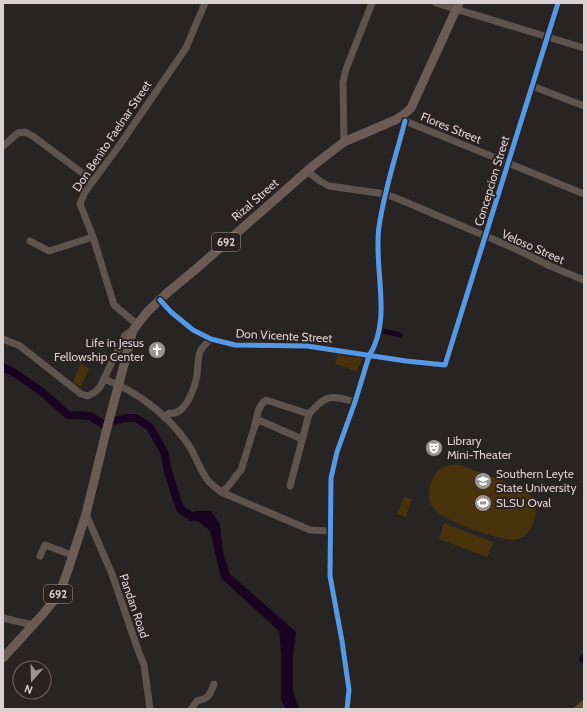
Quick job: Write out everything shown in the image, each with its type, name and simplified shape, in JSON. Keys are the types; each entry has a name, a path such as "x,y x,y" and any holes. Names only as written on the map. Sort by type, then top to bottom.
{"main road":[{"name":"Rizal Street","path":"86,514 126,356 136,328 148,311 307,171 344,142 404,119 411,108 457,6"},
{"name":"692","path":"3,658 56,598 68,570 86,514"}],"street":[{"name":"Don Benito Faelnar Street","path":"136,328 114,305 93,237 80,204 85,192 119,146 186,48 205,3"},
{"path":"344,142 344,82 346,69 372,3"},
{"path":"436,3 457,6 584,48"},
{"name":"Concepcion Street","path":"445,366 558,3"},
{"path":"532,86 584,106"},
{"path":"347,709 349,690 330,576 330,478 337,452 380,325 377,257 378,229 385,194 404,119"},
{"name":"Flores Street","path":"404,119 584,194"},
{"path":"3,146 18,133 25,132 34,137 93,181"},
{"name":"Veloso Street","path":"307,171 329,186 385,194 584,280"},
{"path":"30,242 49,251 93,237"},
{"name":"Don Vicente Street","path":"160,300 181,321 193,330 211,338 235,345 308,346 445,366"},
{"path":"3,339 20,346 81,394 88,396 100,387 125,335 136,328"},
{"path":"164,417 182,410 186,404 193,389 201,349 211,338"},
{"path":"104,379 141,398 164,417 187,443 209,481 221,492 310,530 330,531"},
{"path":"290,486 309,414 317,405 328,397 338,397 355,402"},
{"path":"221,492 230,484 241,470 255,425 258,409 261,404 266,400 309,414"},
{"path":"255,425 258,422 261,422 302,439"},
{"name":"Pandan Road","path":"86,514 112,574 144,665 150,709"},
{"path":"40,556 44,544 72,555"},
{"path":"3,618 33,625"},
{"path":"190,709 197,700 204,699 210,694 214,684"}],"shaded area":[{"path":"339,352 363,358 357,371 335,364"},
{"path":"80,364 89,368 81,386 73,383"},
{"name":"SLSU Oval","path":"450,465 459,465 522,488 526,491 534,500 536,508 534,520 528,533 522,538 511,540 488,535 461,525 440,514 434,509 431,505 429,496 430,485 438,471"},
{"path":"404,497 412,499 406,517 397,514"},
{"path":"196,511 211,511 220,524 223,553 230,574 296,632 293,656 293,691 299,709 286,709 281,700 281,652 279,631 221,578 210,531 198,521 189,521"},
{"path":"444,523 493,542 487,557 439,539"},
{"path":"584,699 584,709 572,709"}],"waterway":[{"path":"379,330 400,335"},
{"path":"3,367 42,392 68,415 90,416 103,424 125,418 136,418 150,427 165,454 167,468 181,510 191,516 202,515"}],"cycle path":[{"path":"160,300 171,312 193,330 211,339 235,345 307,346 406,361 445,365 558,3"},
{"path":"347,709 349,690 330,576 331,478 337,452 380,326 381,293 378,260 379,227 387,187 405,121"}],"place":[{"name":"Life in Jesus Fellowship Center","path":"157,350"},
{"name":"Library Mini-Theater","path":"434,448"},
{"name":"Southern Leyte State University","path":"483,481"},
{"name":"SLSU Oval","path":"483,503"}]}
